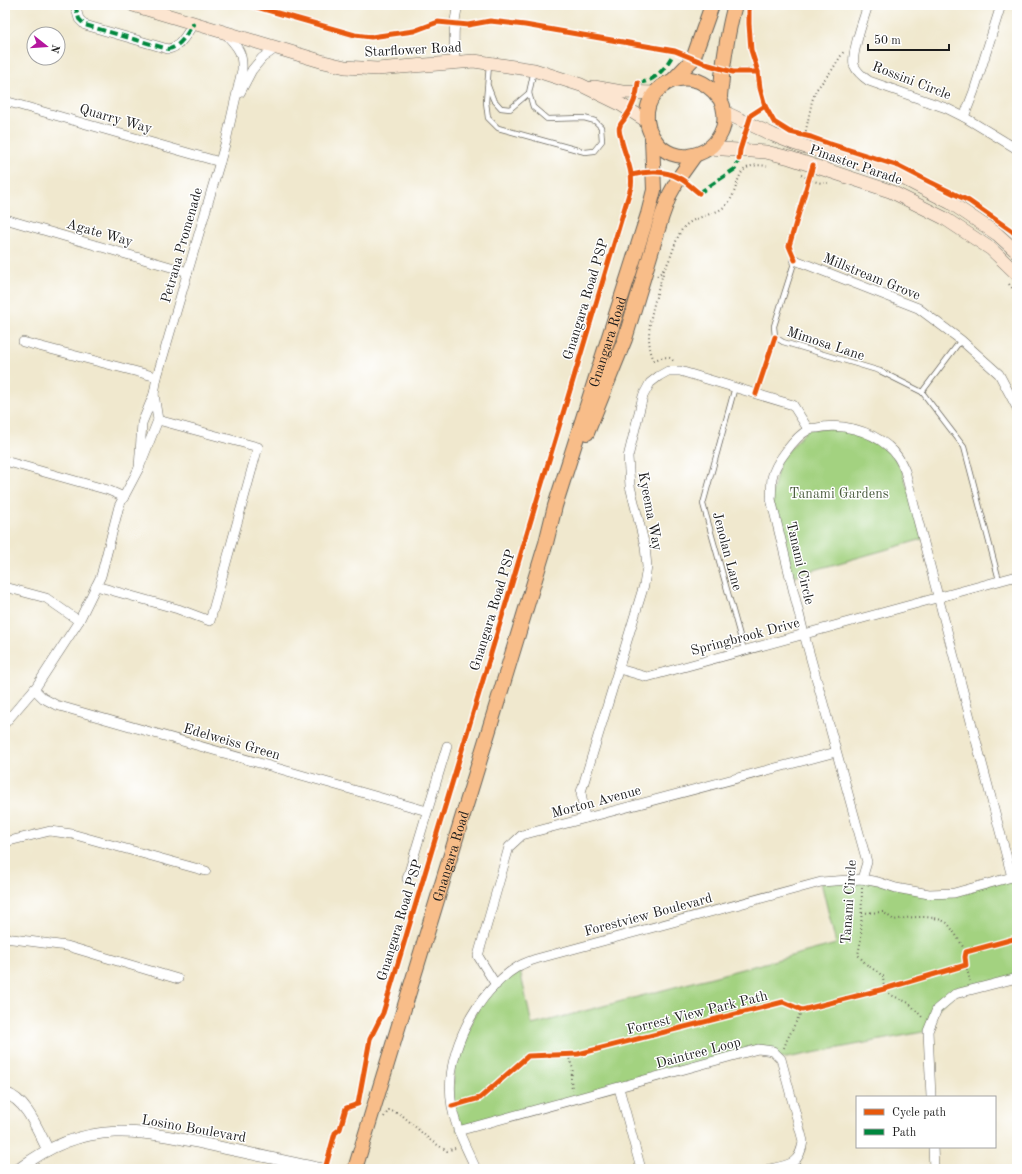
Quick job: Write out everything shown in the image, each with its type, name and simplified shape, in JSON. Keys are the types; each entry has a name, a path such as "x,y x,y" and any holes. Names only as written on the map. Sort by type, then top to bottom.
{"main road":[{"name":"Starflower Road","path":"133,5 324,62 356,68 393,68 474,61 534,70 581,85 622,92 655,93"},
{"path":"673,80 692,59 712,5"},
{"path":"720,99 727,39 735,5"},
{"path":"683,78 694,79 709,86 720,99 724,112 724,122 721,132 710,148 695,155 683,156 671,153 660,147 652,138 647,121 647,111 655,93 663,85 673,80 683,78"},
{"name":"Starflower Road","path":"581,85 620,104 647,121"},
{"name":"Pinaster Parade","path":"724,112 793,143 895,174 951,202 997,234 1017,252"},
{"name":"Gnangara Road","path":"355,1169 546,543 555,506 591,389 648,214 654,190 652,138"},
{"name":"Pinaster Parade","path":"710,148 766,152 890,190 944,218 991,249 1013,278"},
{"name":"Gnangara Road","path":"546,543 584,440 625,339 670,194 680,176 695,155"}],"street":[{"path":"75,5 79,19 85,25 168,49 174,48 181,42 194,23"},
{"path":"455,62 453,37 458,5"},
{"name":"Rossini Circle","path":"868,5 854,54 854,62 858,72 869,81 946,108 964,117 1017,149"},
{"path":"964,117 974,91 1001,5"},
{"name":"Petrana Promenade","path":"154,394 157,377 229,130 242,70 242,58 238,48 225,33"},
{"name":"Petrana Promenade","path":"234,104 252,70 262,58 276,48"},
{"name":"Quarry Way","path":"5,101 220,162"},
{"name":"Agate Way","path":"5,219 188,272"},
{"name":"Millstream Grove","path":"795,260 918,308 961,340 999,374 1017,408"},
{"path":"23,342 157,377"},
{"name":"Kyeema Way","path":"585,818 581,792 644,585 647,567 645,546 630,486 628,458 643,396 650,383 668,371 680,371 735,387 793,405 808,430"},
{"path":"5,723 34,689 79,621 101,576 119,506 139,468 158,420 154,394"},
{"path":"139,468 142,423 154,394"},
{"path":"96,586 178,609 210,622 258,447 158,420"},
{"name":"Tanami Circle","path":"862,878 867,862 804,634 772,499 772,477 780,460 792,443 808,430 826,426 852,427 871,435 888,446 898,456 906,471 1015,876"},
{"path":"5,461 108,490 124,497"},
{"name":"Springbrook Drive","path":"619,669 647,677 1017,576"},
{"path":"5,587 46,598 79,621"},
{"name":"Edelweiss Green","path":"34,689 43,698 56,705 427,811"},
{"path":"407,879 447,746"},
{"name":"Morton Avenue","path":"496,985 478,956 509,847 522,835 836,752"},
{"path":"5,842 50,831 72,834 206,872"},
{"name":"Forestview Boulevard","path":"476,1169 458,1130 452,1106 450,1080 455,1056 468,1021 480,1004 496,985 519,966 536,959 821,882 862,878 896,888 929,894 954,893 1015,876"},
{"path":"5,938 67,946 178,979"},
{"path":"931,1096 928,1031 937,1009 955,994 1017,978"},
{"name":"Daintree Loop","path":"458,1130 758,1050 773,1051 780,1060"},
{"path":"769,1169 791,1165 802,1152 803,1141 780,1060"},
{"path":"619,1088 641,1169"},
{"path":"5,1093 22,1104 48,1150"},
{"name":"Losino Boulevard","path":"19,1169 29,1161 67,1140 96,1133 125,1132 164,1135 323,1169"},
{"path":"933,1148 934,1169"}],"lane":[{"path":"489,63 486,102 488,118 498,128 585,152 594,151 602,141 601,127 595,121 584,118 547,119 533,107 529,93 534,70"},
{"path":"487,84 493,99 501,108 510,109 529,93"},
{"name":"Mimosa Lane","path":"795,260 774,326 775,336 783,342 880,371 922,392 964,447 999,580"},
{"path":"922,392 961,340"},
{"name":"Jenolan Lane","path":"735,387 703,504 744,650"}],"path":[{"path":"806,135 812,101 816,90 832,70"},
{"path":"806,186 812,165"},
{"path":"680,371 672,359 665,356 654,360 648,331 665,269 672,256 681,231 693,220 716,211 728,204 737,180 743,171 751,166 768,166"},
{"path":"797,174 821,184 833,183"},
{"path":"641,286 658,276 665,269"},
{"path":"1013,278 1017,294"},
{"path":"862,913 883,912 894,920 930,917 946,923 965,959 973,990"},
{"path":"958,967 974,950"},
{"path":"877,991 892,987"},
{"path":"884,989 891,995 909,1003 931,1025"},
{"path":"796,1007 802,1010 810,1008"},
{"path":"780,1060 787,1040 802,1010"},
{"path":"562,1055 571,1055 573,1069 571,1078 573,1100"},
{"path":"373,1111 385,1117 389,1110 402,1115 430,1140 447,1151 455,1148 453,1142"}],"green space":[{"name":"Tanami Gardens","path":"852,427 898,456 923,539 790,577 771,499 780,460 808,429"},
{"path":"1017,877 1017,978 955,994 937,1009 928,1031 781,1059 773,1051 758,1050 458,1131 452,1106 455,1056 480,1004 519,966 532,1025 836,944 821,882 862,879 929,894"}],"marked path":[{"path":"75,5 79,19 85,25 168,49 177,46 194,23"},
{"path":"638,83 645,82 656,76 664,68 675,51"},
{"path":"699,193 735,169 739,159"}],"cycle path":[{"path":"249,5 355,35 371,37 414,31 438,22 468,25 490,21 525,25 675,51 709,65 733,72 758,72"},
{"path":"749,5 751,50 758,72 760,88 765,106 774,122 790,132 811,137 899,166 969,201 1017,235"},
{"name":"Gnangara Road PSP","path":"325,1169 335,1133 340,1129 346,1108 358,1104 370,1039 383,1013 631,187 632,181 630,169 619,129 634,101 638,83"},
{"path":"739,159 740,150 751,115 765,106"},
{"path":"795,260 789,246 813,165"},
{"path":"632,175 649,172 662,172 674,175 682,179 699,193"},
{"path":"756,394 775,337"},
{"name":"Forrest View Park Path","path":"452,1106 480,1098 528,1056 578,1054 783,1002 802,1010 884,989 966,965 966,952 1017,938"}]}
